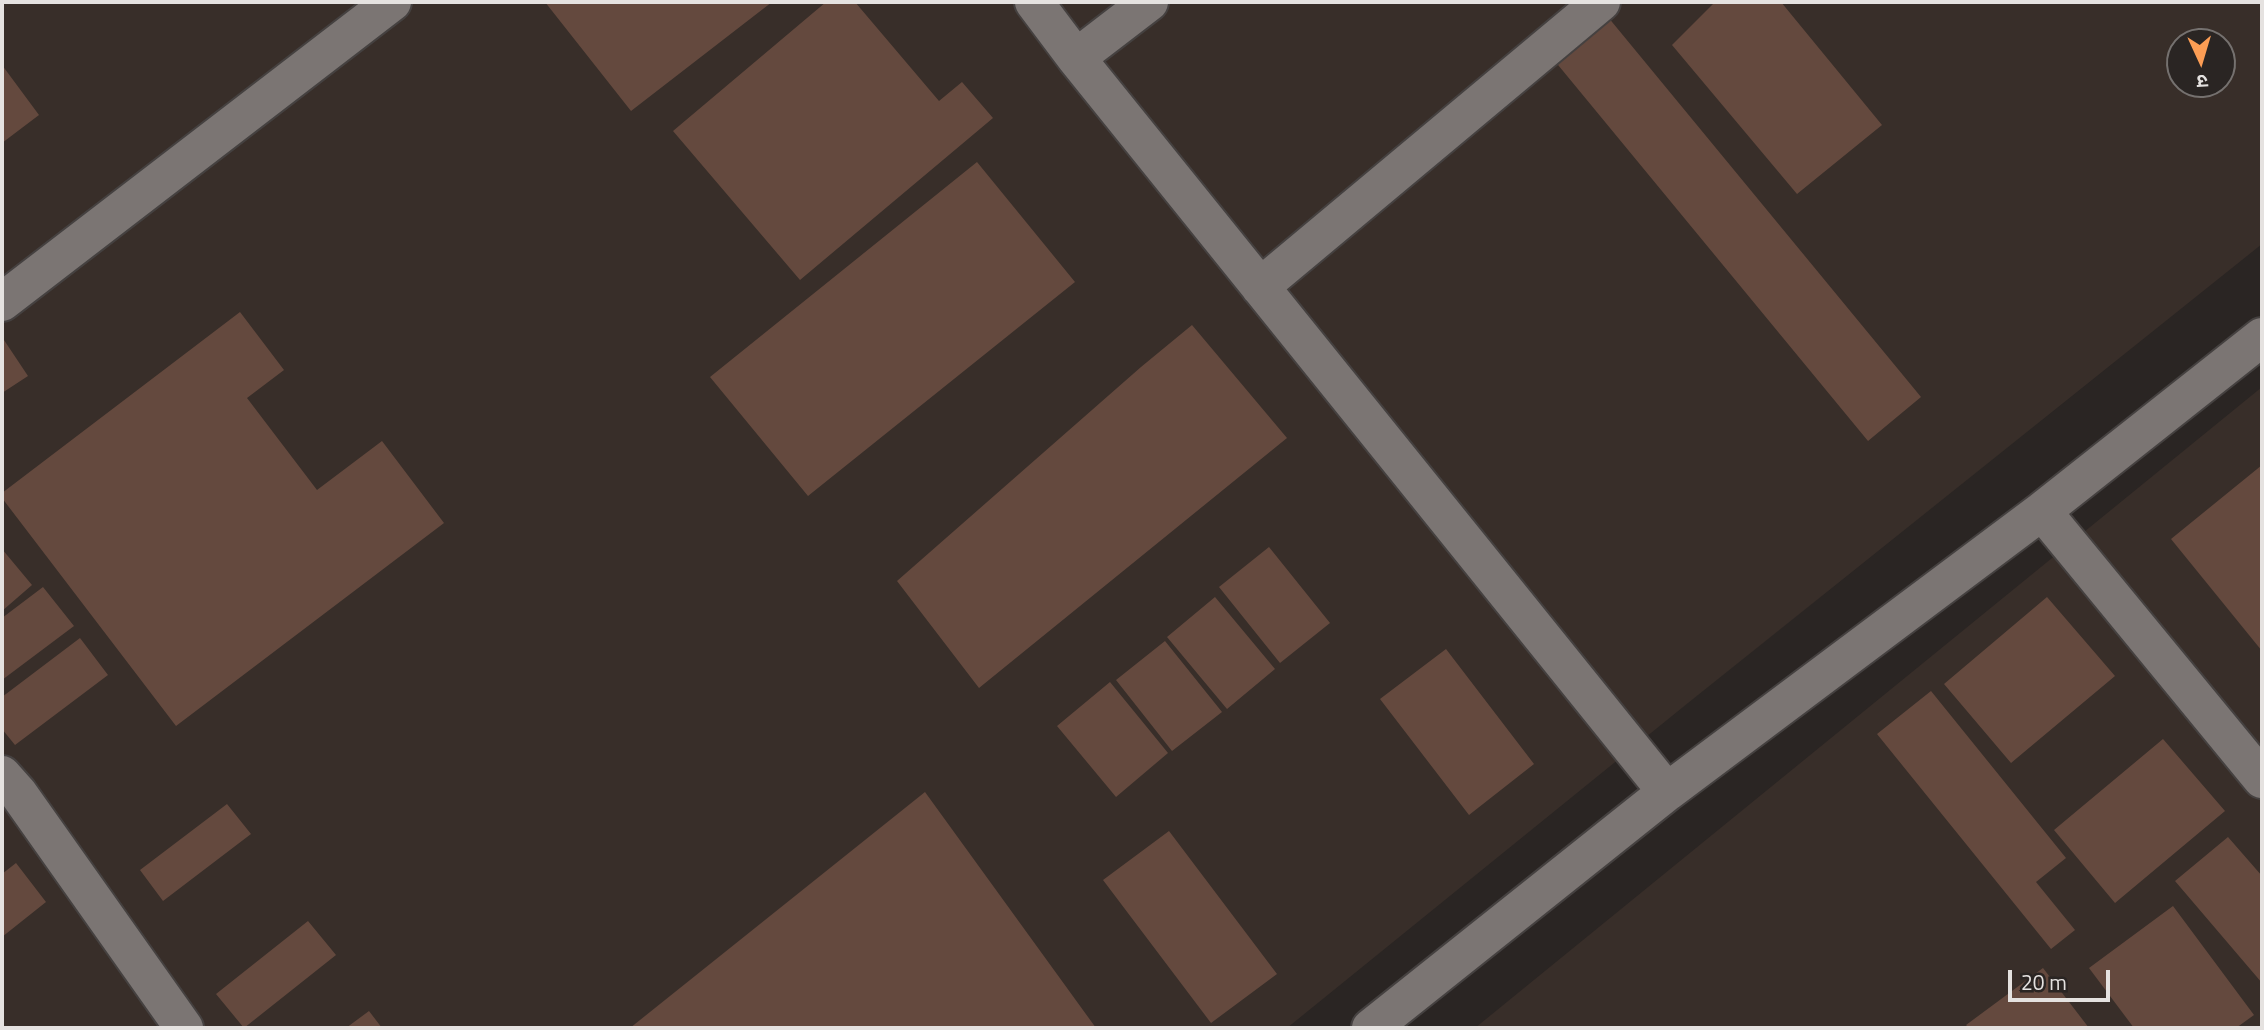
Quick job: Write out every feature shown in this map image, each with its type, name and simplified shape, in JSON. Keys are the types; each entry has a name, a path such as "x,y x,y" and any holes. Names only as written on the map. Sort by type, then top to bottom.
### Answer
{"street":[{"path":"2,302 392,2"},
{"path":"1034,2 1076,58 1667,792"},
{"path":"1076,58 1149,2"},
{"path":"1260,287 1596,3"},
{"path":"1371,1028 1667,792 2042,511 2262,337"},
{"path":"2042,511 2262,779"},
{"path":"2,775 18,793 184,1028"}],"shaded area":[{"path":"2,2 2262,2 2262,244 1287,1028 2,1028"},
{"path":"2262,387 2262,1028 1475,1028"}],"building":[{"path":"545,2 772,2 631,111"},
{"path":"826,2 855,2 939,101 962,82 993,118 800,280 673,131"},
{"path":"1715,2 1781,2 1882,125 1797,194 1672,45"},
{"path":"1603,11 1921,397 1868,441 1549,54"},
{"path":"2,65 39,115 2,143"},
{"path":"977,162 1075,282 808,496 710,377"},
{"path":"240,312 284,370 247,398 317,490 382,441 444,523 176,726 2,498 2,493"},
{"path":"1192,325 1287,438 979,688 897,581"},
{"path":"2,337 28,376 2,393"},
{"path":"2262,465 2262,651 2171,539"},
{"path":"1269,547 1330,623 1280,663 1219,587"},
{"path":"2,549 32,585 2,611"},
{"path":"43,587 74,626 2,680 2,618"},
{"path":"1215,597 1275,669 1227,709 1167,637"},
{"path":"2047,597 2115,676 2011,763 1944,684"},
{"path":"80,638 108,675 15,745 2,729 2,697"},
{"path":"1165,641 1222,712 1172,751 1116,680"},
{"path":"1446,649 1534,764 1469,815 1380,699"},
{"path":"1110,682 1168,753 1116,797 1057,726"},
{"path":"1931,691 2066,858 2036,882 2075,930 2051,949 1877,734"},
{"path":"2163,739 2225,811 2115,903 2054,830"},
{"path":"925,792 1096,1028 630,1028"},
{"path":"227,804 251,834 163,901 140,870"},
{"path":"1169,831 1277,974 1211,1023 1103,880"},
{"path":"2228,837 2262,876 2262,983 2175,881"},
{"path":"16,863 46,902 2,937 2,874"},
{"path":"2173,906 2254,1015 2236,1028 2134,1028 2089,968"},
{"path":"308,921 336,955 244,1028 216,994"},
{"path":"2043,968 2089,1028 1969,1028 1966,1025"},
{"path":"369,1011 382,1028 346,1028"}]}
